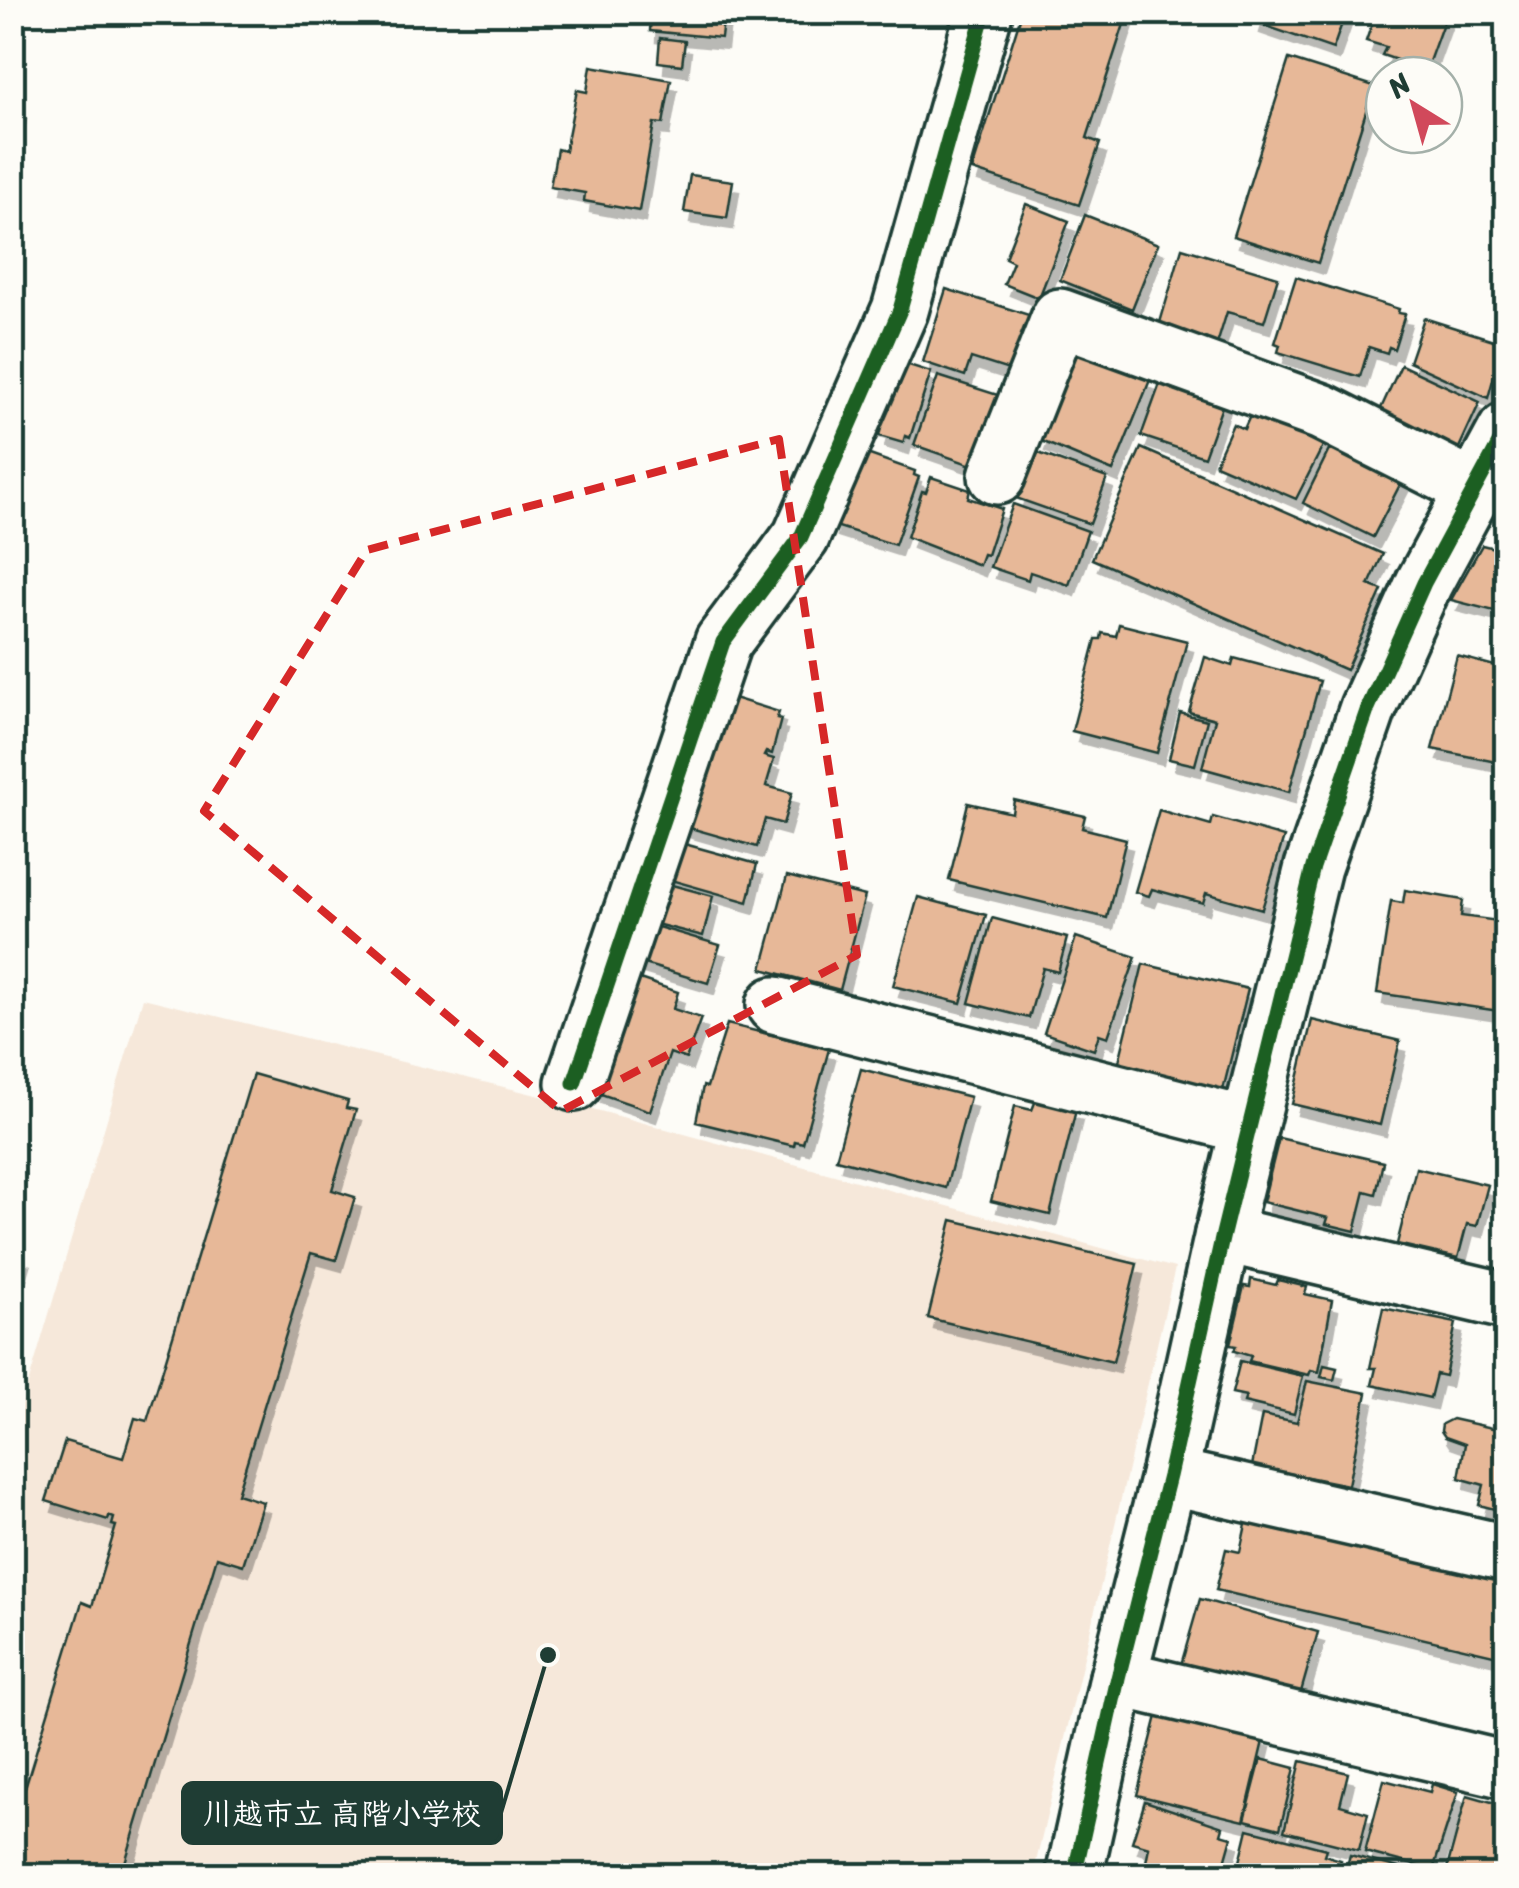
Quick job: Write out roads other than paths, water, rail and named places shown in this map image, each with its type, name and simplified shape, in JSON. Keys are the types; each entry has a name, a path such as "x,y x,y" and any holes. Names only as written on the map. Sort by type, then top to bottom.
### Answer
{"street":[{"path":"574,1084 723,642 801,537 900,310 984,12"},
{"path":"997,476 1060,317 1322,412 1475,490"},
{"path":"1074,1876 1313,867 1368,708 1424,583 1506,431"},
{"path":"775,1005 1249,1126"},
{"path":"1223,1234 1506,1301"},
{"path":"1169,1476 1506,1553"},
{"path":"1118,1678 1506,1770"}],"place":[{"name":"川越市立 高階小学校","path":"548,1655"}]}
